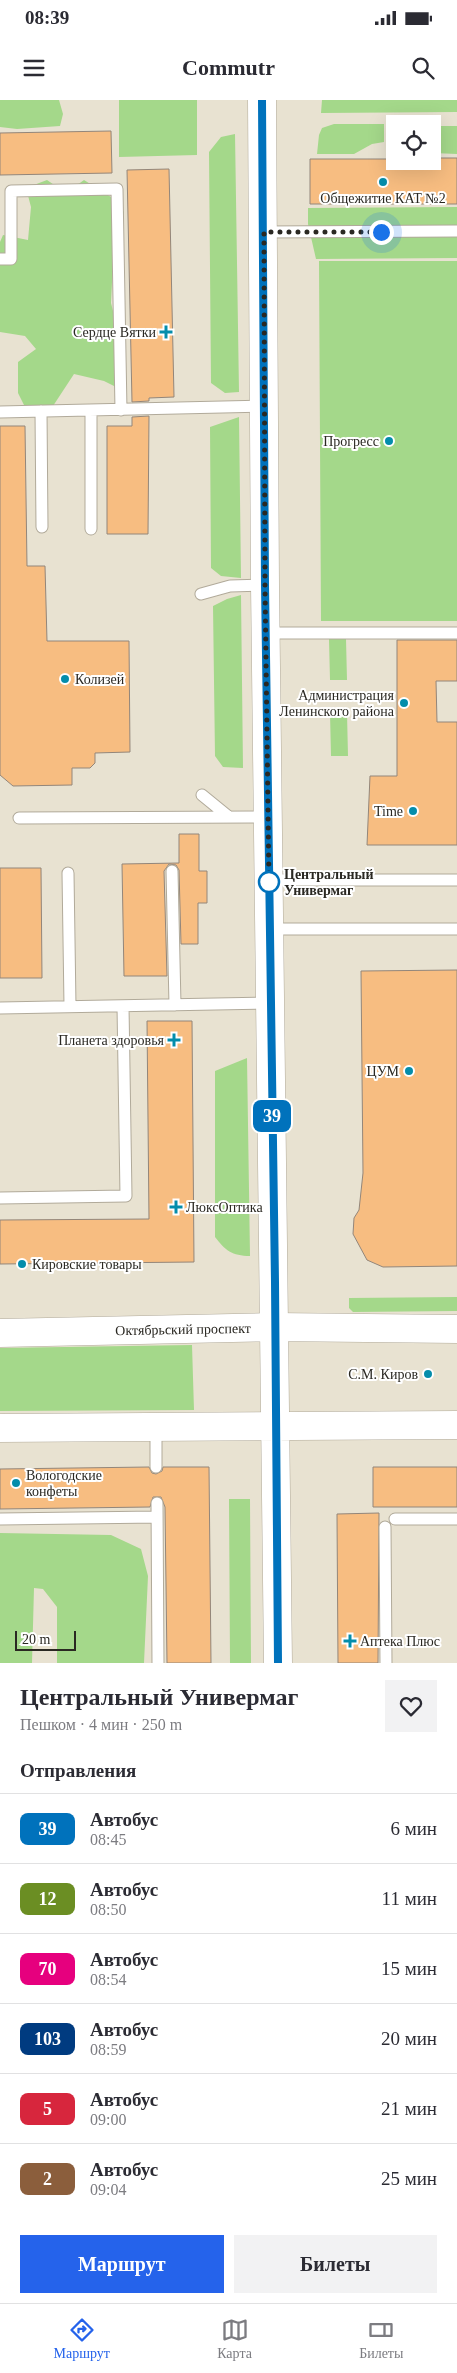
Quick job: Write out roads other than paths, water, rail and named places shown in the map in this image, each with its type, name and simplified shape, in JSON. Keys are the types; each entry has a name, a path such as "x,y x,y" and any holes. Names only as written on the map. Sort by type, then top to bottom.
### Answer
{"main road":[{"path":"262,100 265,633 278,1663"},
{"name":"Октябрьский проспект","path":"0,1333 274,1328 457,1329"},
{"path":"0,1428 457,1424"}],"lane":[{"path":"0,259 11,259 6,191 117,189 121,410"},
{"path":"264,232 457,231"},
{"path":"0,412 264,406"},
{"path":"90,410 91,529"},
{"path":"41,412 42,527"},
{"path":"201,594 230,586 265,585"},
{"path":"265,633 457,633"},
{"path":"202,795 229,817"},
{"path":"19,818 268,817"},
{"path":"172,871 175,1005"},
{"path":"68,873 70,1006"},
{"path":"268,880 457,880"},
{"path":"269,930 457,929"},
{"path":"0,1008 270,1003"},
{"path":"0,1198 126,1196 123,1006"},
{"path":"156,1427 156,1467"},
{"path":"157,1502 158,1663"},
{"path":"0,1519 157,1517"},
{"path":"395,1519 457,1519"},
{"path":"384,1527 386,1663"}],"place":[{"name":"Общежитие КАТ №2","path":"383,182"},
{"name":"Сердце Вятки","path":"166,332"},
{"name":"Прогресс","path":"389,441"},
{"name":"Колизей","path":"65,679"},
{"name":"Администрация Ленинского района","path":"404,703"},
{"name":"Time","path":"413,811"},
{"name":"Центральный Универмаг","path":"269,882"},
{"name":"Планета здоровья","path":"174,1040"},
{"name":"ЦУМ","path":"409,1071"},
{"name":"ЛюксОптика","path":"176,1207"},
{"name":"Кировские товары","path":"22,1264"},
{"name":"С.М. Киров","path":"428,1374"},
{"name":"Вологодские конфеты","path":"16,1483"},
{"name":"Аптека Плюс","path":"350,1641"}]}
